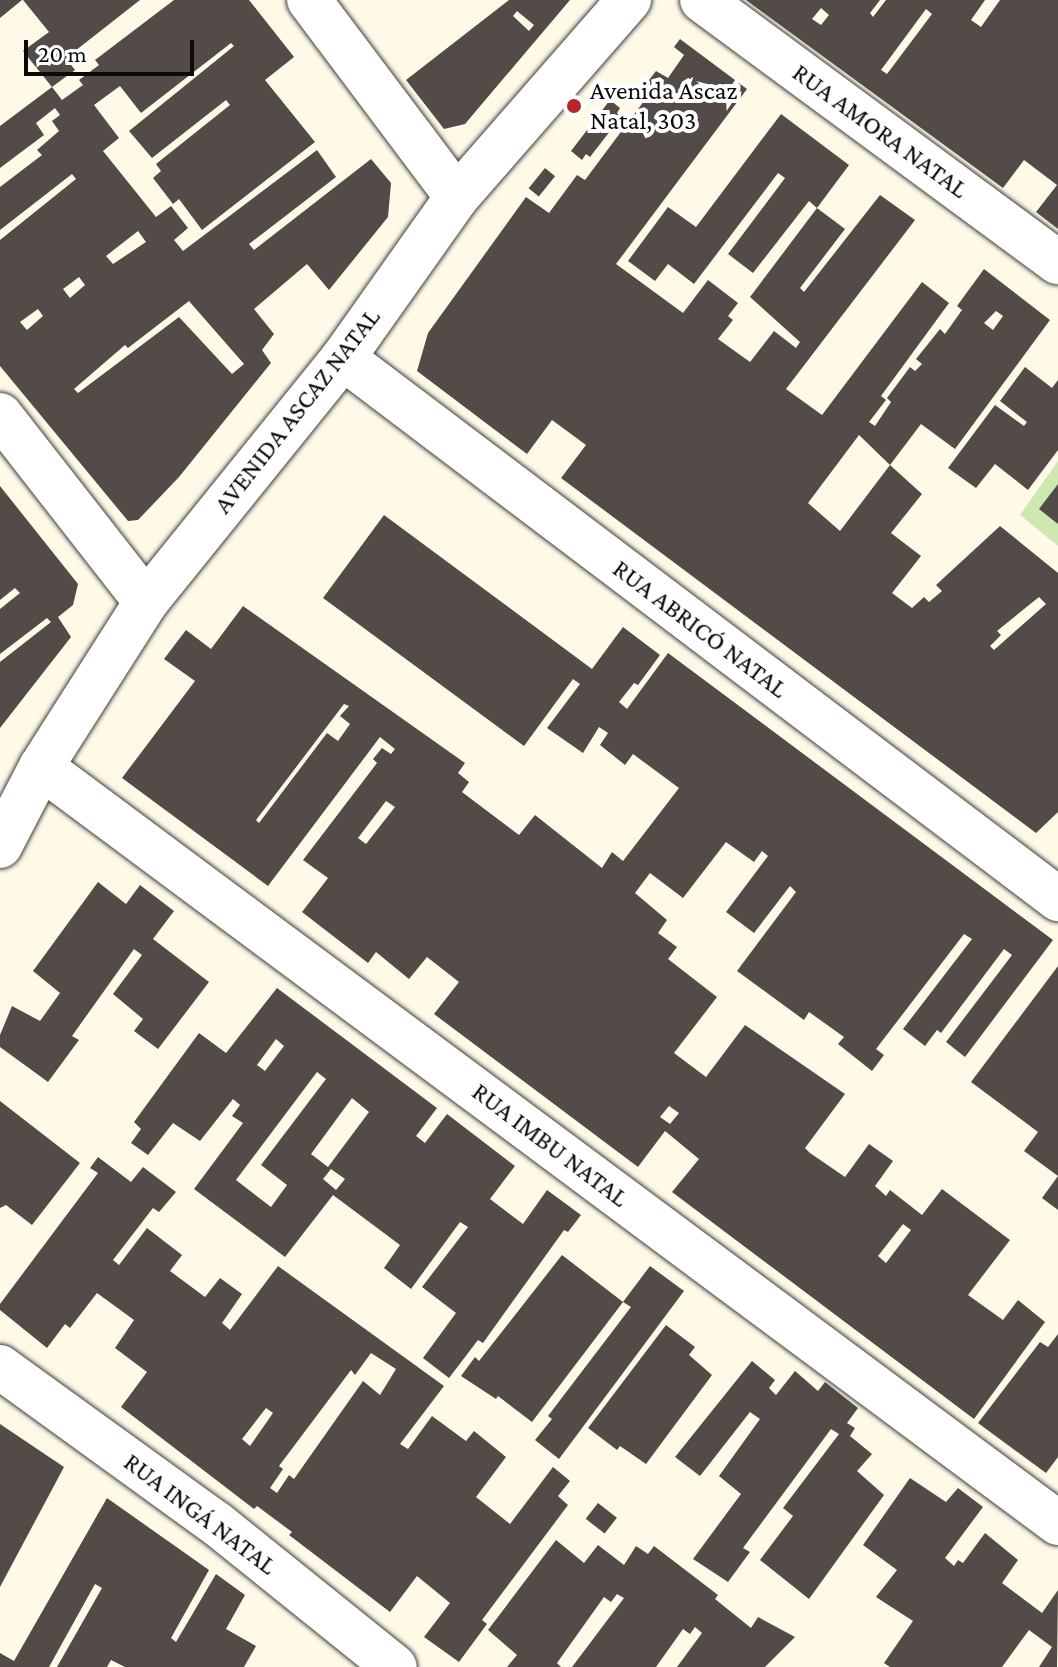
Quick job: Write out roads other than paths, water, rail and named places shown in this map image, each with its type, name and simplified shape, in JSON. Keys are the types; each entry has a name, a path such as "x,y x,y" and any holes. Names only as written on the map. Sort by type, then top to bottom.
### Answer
{"street":[{"path":"309,0 457,197"},
{"name":"AVENIDA ASCAZ NATAL","path":"0,846 41,767 146,602 343,358 457,197 629,0"},
{"name":"RUA AMORA NATAL","path":"702,0 1058,262"},
{"name":"RUA ABRICÓ NATAL","path":"343,358 1058,899"},
{"path":"0,415 146,602"},
{"name":"RUA IMBU NATAL","path":"41,767 1058,1523"},
{"name":"RUA INGÁ NATAL","path":"0,1367 217,1524 395,1667"}],"place":[{"name":"Avenida Ascaz Natal, 303","path":"574,106"}]}
